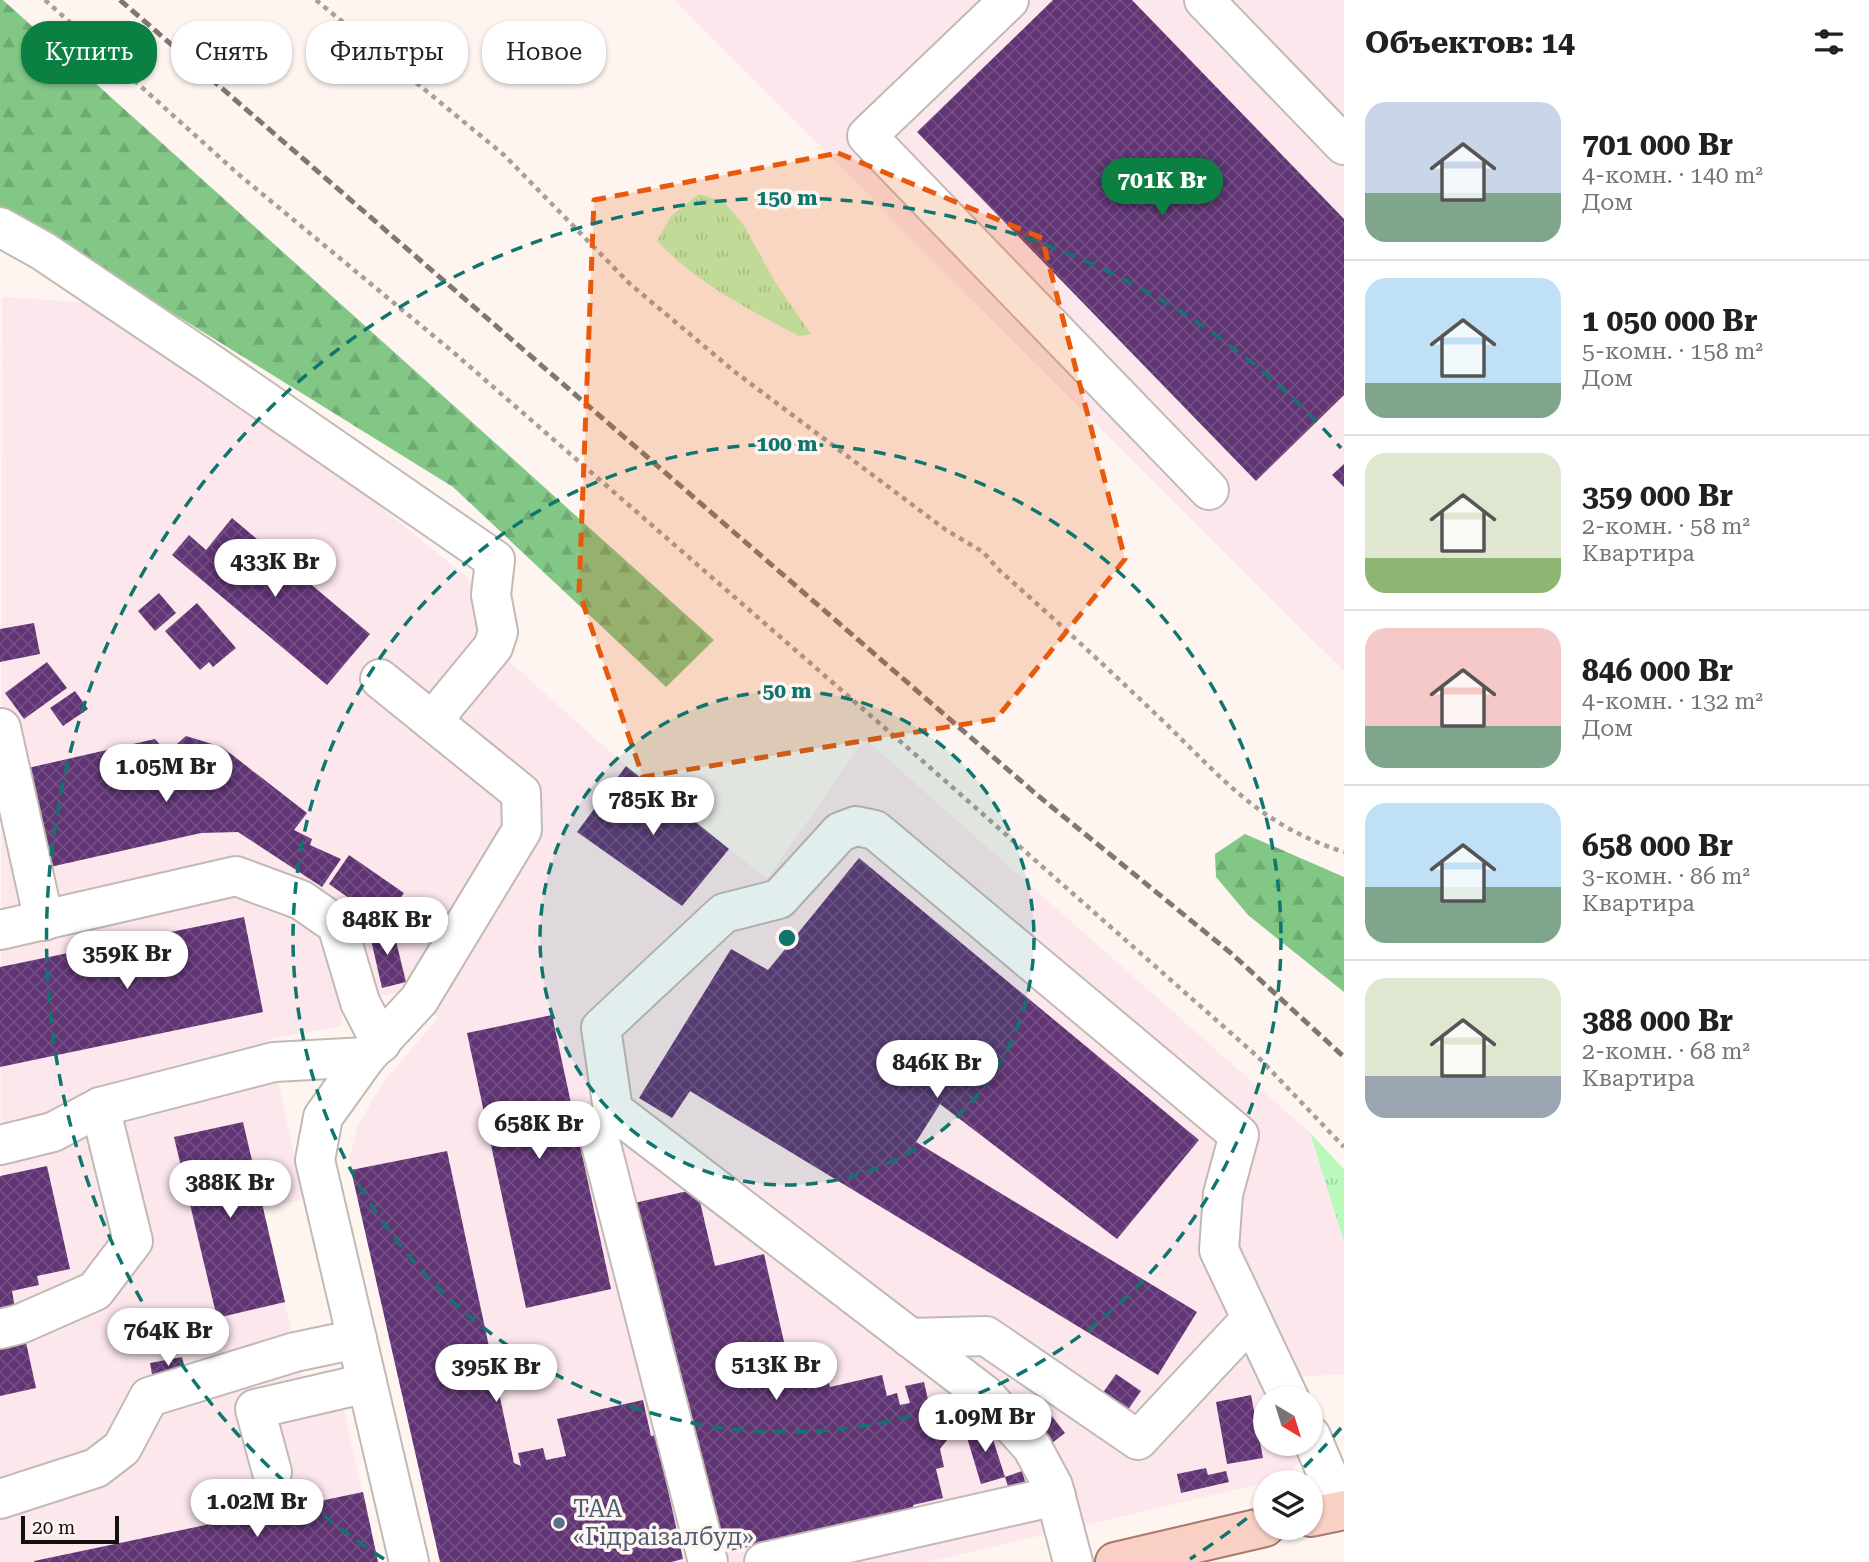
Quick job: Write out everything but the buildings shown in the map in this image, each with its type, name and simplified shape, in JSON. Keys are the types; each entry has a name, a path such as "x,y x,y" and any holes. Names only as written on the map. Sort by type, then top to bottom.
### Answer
{"main road":[{"path":"1115,1562 1253,1530"}],"lane":[{"path":"1009,0 867,136 1209,490"},
{"path":"1204,0 1344,145"},
{"path":"0,227 43,251 200,356 495,560 491,595 498,632 492,647 432,721"},
{"path":"380,680 521,793 522,830 419,1000 374,1050 323,1117 315,1160 409,1562"},
{"path":"1,728 44,921"},
{"path":"708,1562 598,1137 613,1110 601,1028 724,913 779,899 840,832 856,826 875,830 1240,1135 1223,1194 1219,1251 1283,1386"},
{"path":"0,930 236,876 301,900 337,925 374,1050"},
{"path":"0,1145 53,1132 100,1107 274,1062 374,1050"},
{"path":"0,1329 20,1324 95,1291 133,1241 100,1107"},
{"path":"613,1110 985,1395 1032,1447 1056,1496 1073,1562"},
{"path":"911,1338 986,1336 1138,1440 1251,1319"},
{"path":"0,1499 96,1468 122,1448 149,1397 295,1352 358,1339"},
{"path":"272,1472 255,1409 367,1383"},
{"path":"1317,1456 1332,1512"},
{"path":"764,1562 1056,1496"}],"path":[{"path":"45,0 237,173 453,352 938,774 1258,1057 1344,1147"},
{"path":"316,0 505,155 630,284 724,363 946,530 983,552 1000,572 1046,612 1239,796 1308,838 1344,852"}],"highlighted area":[{"path":"838,153 1042,238 1125,559 996,719 643,777 579,592 594,200"}],"shaded area":[{"path":"674,0 1344,0 1344,671 1133,461"},
{"path":"2,297 93,303 312,451 479,587 493,647 626,766 767,879 865,739 1310,1133 1344,1242 1344,1374 1297,1377 1273,1386 1253,1386 1253,1456 1304,1456 1292,1470 1253,1470 1253,1486 928,1562 440,1562 349,1158 359,1123 385,1080 438,1018 407,990 344,1005 341,1026 269,1039 304,1199 263,1208 302,1377 335,1370 378,1562 0,1562"}],"green space":[{"path":"0,0 3,0 26,21 21,21 21,84 96,84 714,640 666,687 453,487 0,206"},
{"path":"699,194 724,202 743,224 775,282 811,334 799,336 760,316 689,270 657,241 671,216"},
{"path":"1245,834 1344,877 1344,992 1248,915 1216,877 1215,854"},
{"path":"1310,1133 1344,1169 1344,1242"}],"railway":[{"path":"120,0 1036,794 1232,954 1344,1057"}],"place":[{"name":"ТАА «Гідраізалбуд»","path":"559,1523"}]}
